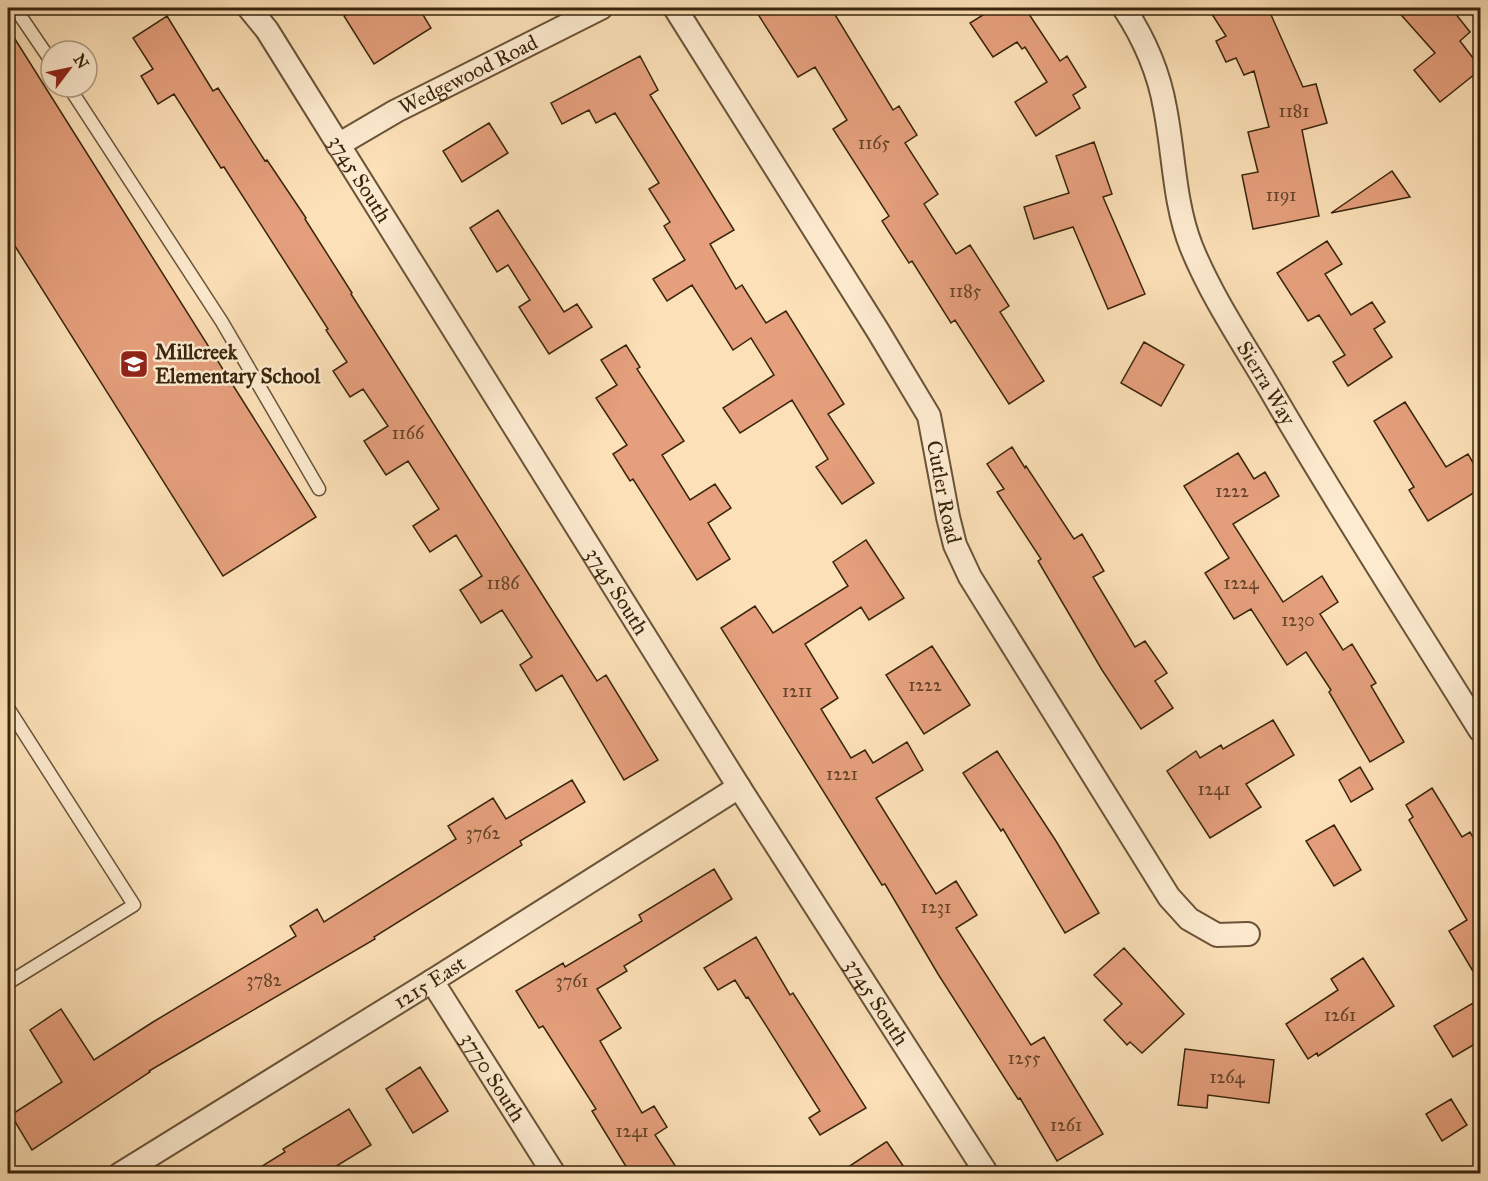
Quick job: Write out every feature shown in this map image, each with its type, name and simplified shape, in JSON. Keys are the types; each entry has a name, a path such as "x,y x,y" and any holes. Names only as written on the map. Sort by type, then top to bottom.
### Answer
{"street":[{"name":"3745 South","path":"249,8 267,30 739,787 987,1173"},
{"name":"Wedgewood Road","path":"339,145 396,111 601,8"},
{"name":"Cutler Road","path":"675,8 884,340 928,417 950,527 955,545 970,577 1169,897 1189,919 1217,935 1248,934"},
{"name":"Sierra Way","path":"1124,8 1136,26 1162,96 1181,207 1191,245 1212,289 1293,428 1480,730"},
{"name":"1215 East","path":"120,1173 150,1166 432,981 739,787"},
{"name":"3770 South","path":"432,981 554,1173"}],"lane":[{"path":"15,8 39,43"},
{"path":"77,99 222,322 319,489"},
{"path":"8,708 134,905 8,983"}],"building":[{"path":"357,8 389,8 405,12 412,8 419,8 431,28 374,64 344,16"},
{"path":"754,8 831,8 893,110 899,106 917,135 905,143 938,194 924,204 956,254 970,245 1009,306 1000,312 1044,381 1009,404 955,320 951,323 912,261 909,263 882,221 889,216 833,129 847,120 815,67 798,77"},
{"path":"994,8 1025,8 1060,61 1067,56 1086,87 1073,95 1080,108 1036,136 1015,102 1047,82 1025,47 1022,49 1017,42 993,57 970,23"},
{"path":"1208,8 1268,8 1303,87 1316,84 1327,123 1302,130 1319,216 1253,229 1242,175 1258,172 1248,132 1269,127 1254,71 1244,75 1236,58 1226,62 1216,41 1226,36"},
{"path":"1395,8 1451,8 1470,32 1460,41 1480,70 1440,102 1414,70 1435,53"},
{"path":"167,16 213,91 218,88 265,161 267,160 306,218 351,294 597,681 606,675 658,760 624,780 562,675 536,691 520,665 532,657 502,610 481,623 460,590 482,576 456,535 430,552 413,526 439,509 408,461 386,475 364,441 388,426 363,389 350,397 333,371 347,362 224,167 221,168 174,94 158,104 141,76 153,69 133,38"},
{"path":"8,28 39,77 39,99 53,99 316,517 223,576 8,235"},
{"path":"640,56 658,90 650,95 734,230 710,244 736,289 742,285 766,323 786,311 844,404 828,414 874,483 842,504 816,467 828,459 792,400 740,433 723,408 774,375 751,338 733,350 692,285 667,301 653,279 685,260 664,226 670,222 649,189 659,183 615,113 596,123 589,110 562,124 551,103"},
{"path":"489,123 508,153 462,182 443,151"},
{"path":"1094,142 1112,194 1103,197 1145,294 1108,309 1073,227 1034,239 1024,207 1069,193 1056,156"},
{"path":"1392,171 1410,197 1331,213"},
{"path":"498,210 564,312 577,304 592,327 549,354 519,307 530,300 508,265 497,272 470,228"},
{"path":"1327,241 1342,264 1325,274 1351,315 1372,302 1385,322 1374,329 1392,357 1348,386 1333,362 1345,355 1319,315 1308,321 1277,273"},
{"path":"1144,342 1184,365 1161,406 1121,383"},
{"path":"626,345 640,367 637,369 684,441 662,455 690,500 715,484 731,508 708,523 730,559 697,580 633,479 630,481 613,454 627,445 596,398 617,385 601,360"},
{"path":"1405,402 1446,467 1468,454 1480,475 1480,489 1428,521 1409,490 1414,487 1374,421"},
{"path":"1012,447 1074,539 1082,534 1104,571 1093,577 1135,647 1145,641 1167,673 1155,681 1173,708 1141,729 1102,670 1038,561 1041,559 997,492 1004,489 987,464"},
{"path":"1238,453 1254,479 1265,472 1279,496 1233,524 1283,602 1322,576 1338,602 1320,614 1343,650 1352,644 1376,683 1371,686 1404,742 1370,762 1329,692 1331,690 1306,652 1287,665 1251,609 1234,619 1205,573 1229,558 1184,486"},
{"path":"866,540 904,598 869,620 861,607 805,644 838,698 821,709 851,758 865,750 873,763 907,742 923,770 876,798 936,894 956,881 977,915 956,928 1031,1045 1044,1037 1103,1134 1057,1161 1020,1098 1018,1099 938,974 885,884 882,885 721,628 755,606 773,633 848,586 833,562"},
{"path":"932,646 970,705 924,734 886,675"},
{"path":"1273,720 1294,755 1246,784 1261,807 1210,838 1167,771 1196,751 1200,758 1221,745 1223,749"},
{"path":"997,751 1056,841 1099,913 1065,933 1003,829 1001,831 963,773"},
{"path":"1360,767 1373,789 1351,802 1339,780"},
{"path":"572,780 585,802 520,841 522,845 374,937 375,939 149,1071 32,1150 11,1115 62,1082 30,1030 61,1009 94,1060 296,936 290,926 317,909 324,922 456,839 448,826 493,798 506,819"},
{"path":"1432,788 1462,837 1470,832 1480,850 1480,983 1449,931 1467,920 1409,820 1413,817 1406,805"},
{"path":"1334,825 1361,870 1334,886 1306,841"},
{"path":"714,869 732,899 624,966 627,971 597,989 621,1028 600,1041 642,1113 654,1106 667,1127 655,1135 680,1173 630,1173 592,1111 596,1109 543,1026 539,1028 516,991 563,963 565,967 642,921 639,915"},
{"path":"756,937 790,995 793,993 866,1108 820,1135 809,1118 820,1111 748,997 746,998 735,980 718,990 704,968"},
{"path":"1124,948 1184,1014 1142,1053 1130,1042 1127,1045 1104,1020 1122,1004 1094,975"},
{"path":"1363,958 1394,1006 1318,1056 1317,1053 1308,1059 1286,1024 1338,990 1331,979"},
{"path":"1480,999 1480,1041 1453,1057 1434,1026"},
{"path":"1185,1049 1274,1060 1269,1103 1208,1095 1207,1108 1178,1105"},
{"path":"420,1067 448,1111 413,1133 386,1089"},
{"path":"1451,1099 1467,1125 1442,1141 1426,1114"},
{"path":"349,1109 371,1145 325,1173 251,1173 285,1152 283,1149"},
{"path":"886,1142 908,1173 839,1173"}],"place":[{"name":"Millcreek Elementary School","path":"134,364"}]}
